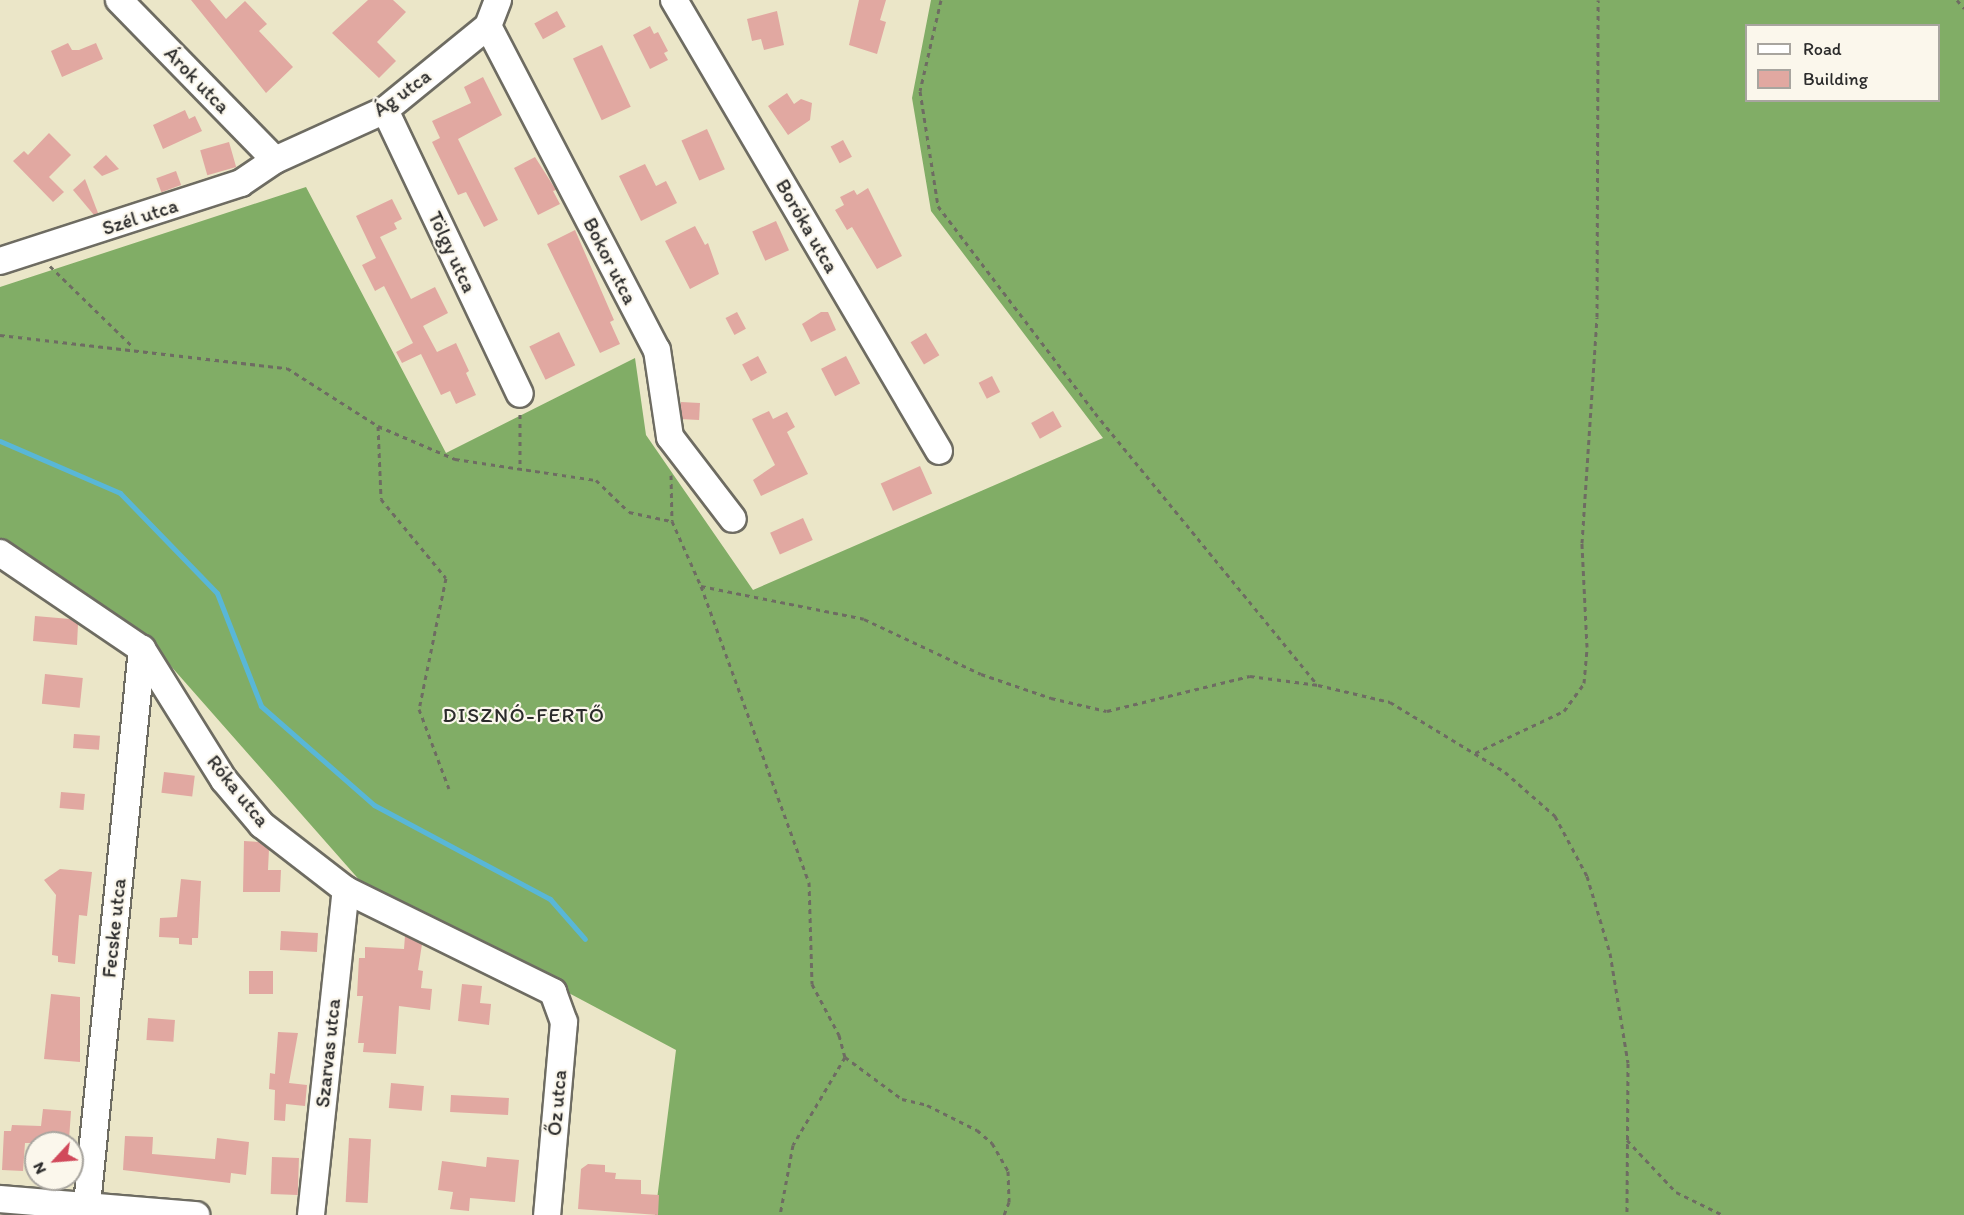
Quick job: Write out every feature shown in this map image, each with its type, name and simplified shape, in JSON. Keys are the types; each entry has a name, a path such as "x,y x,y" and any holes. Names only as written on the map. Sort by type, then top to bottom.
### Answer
{"street":[{"name":"Árok utca","path":"119,0 274,160"},
{"path":"488,26 498,0"},
{"name":"Boróka utca","path":"674,0 939,451"},
{"name":"Ág utca","path":"274,160 385,110 488,26"},
{"name":"Bokor utca","path":"488,26 657,350 670,437 734,519"},
{"name":"Tölgy utca","path":"385,110 520,394"},
{"name":"Szél utca","path":"0,261 241,183 274,160"},
{"name":"Róka utca","path":"0,553 142,649 224,780 262,825 346,890 553,992"},
{"name":"Fecske utca","path":"87,1211 142,649"},
{"name":"Szarvas utca","path":"311,1215 346,890"},
{"name":"Őz utca","path":"547,1215 564,1022 553,992"},
{"path":"0,1199 87,1211 196,1215"}],"path":[{"path":"941,0 920,92 938,206 1095,412 1318,685"},
{"path":"1475,753 1564,711 1584,682 1587,647 1581,543 1597,317 1598,0"},
{"path":"1957,0 1964,8"},
{"path":"33,250 135,348"},
{"path":"0,335 135,348 288,368 378,426 455,459 596,480 629,512 672,521"},
{"path":"520,394 520,469"},
{"path":"378,426 381,499 446,578 419,709 449,789"},
{"path":"671,468 672,521 701,586 809,882 812,984 839,1035 845,1057 902,1099 927,1105 977,1130 992,1143 1008,1171 1009,1203 1004,1215"},
{"path":"701,586 864,620 981,674 1051,698 1107,711 1250,676 1318,685 1390,702 1505,772 1555,816 1587,876 1610,953 1628,1063 1627,1215"},
{"path":"780,1215 793,1145 845,1057"},
{"path":"1627,1140 1676,1192 1724,1215"}],"green space":[{"path":"931,0 1964,0 1964,1215 655,1215 676,1050 362,883 147,639 0,538 0,287 306,187 446,453 635,358 646,435 753,590 1103,438 931,211 912,98"}],"building":[{"path":"191,0 210,0 226,19 245,1 267,24 259,31 293,67 266,93"},
{"path":"368,0 393,0 406,12 377,42 396,61 379,78 332,33"},
{"path":"859,0 886,0 880,20 886,22 877,54 849,45"},
{"path":"557,11 566,27 543,39 534,24"},
{"path":"777,11 784,45 764,50 761,39 752,41 747,19"},
{"path":"650,26 654,34 658,32 668,51 664,53 668,60 650,69 633,35"},
{"path":"68,43 72,50 79,50 96,43 103,59 62,77 51,51"},
{"path":"602,45 631,107 602,120 573,59"},
{"path":"483,77 502,115 458,139 498,220 484,227 466,192 458,195 432,142 440,138 432,121 471,103 464,87"},
{"path":"787,93 794,104 801,99 812,103 810,120 788,135 768,106"},
{"path":"185,110 189,119 195,116 202,131 163,149 153,125"},
{"path":"707,129 725,169 699,181 681,140"},
{"path":"49,133 71,155 49,177 64,192 53,202 13,161 24,151 28,155"},
{"path":"843,140 852,157 840,163 831,147"},
{"path":"229,142 236,167 207,175 200,150"},
{"path":"106,155 119,169 102,176 93,167"},
{"path":"535,157 556,190 553,191 560,204 538,215 514,168"},
{"path":"645,164 656,186 666,181 677,203 641,221 619,176"},
{"path":"176,171 181,185 161,192 156,178"},
{"path":"85,179 98,213 94,215 73,190"},
{"path":"868,188 902,256 877,269 852,227 847,230 835,210 844,205 840,197 854,190 857,195"},
{"path":"392,199 402,219 394,223 397,229 380,237 411,299 435,287 448,313 423,326 437,352 456,343 469,371 466,373 476,395 456,404 450,391 441,395 421,354 402,363 396,352 413,343 384,286 375,291 362,265 376,258 356,216"},
{"path":"776,221 789,250 765,261 752,232"},
{"path":"695,226 705,245 708,243 719,274 690,289 665,241"},
{"path":"575,230 614,320 610,322 620,344 600,353 547,244"},
{"path":"737,312 746,329 734,335 726,318"},
{"path":"821,312 828,312 836,330 811,342 802,324"},
{"path":"559,332 575,365 546,380 529,346"},
{"path":"926,333 939,355 924,365 911,342"},
{"path":"758,356 767,373 751,381 742,364"},
{"path":"846,356 860,384 835,396 821,369"},
{"path":"992,376 1000,392 987,399 979,383"},
{"path":"681,402 700,403 699,420 680,419"},
{"path":"769,411 773,419 787,412 795,427 787,432 808,474 761,496 753,480 775,465 752,419"},
{"path":"1053,411 1062,427 1040,439 1031,423"},
{"path":"920,466 932,493 893,511 881,483"},
{"path":"803,518 813,540 780,555 770,533"},
{"path":"35,616 70,619 78,624 77,645 33,641"},
{"path":"45,674 83,678 80,708 42,704"},
{"path":"74,734 100,736 99,750 73,748"},
{"path":"164,772 195,776 192,797 161,793"},
{"path":"61,792 85,794 84,810 60,808"},
{"path":"244,841 259,842 269,849 268,870 281,870 280,892 243,892"},
{"path":"60,869 92,872 87,916 79,915 75,964 58,962 58,956 52,955 56,895 44,880"},
{"path":"181,879 201,881 198,938 192,938 192,945 179,944 179,938 159,937 160,918 177,917"},
{"path":"281,931 318,933 317,952 280,950"},
{"path":"405,936 422,944 418,970 423,971 421,988 432,989 430,1010 399,1006 396,1054 363,1052 364,1043 358,1043 363,996 357,996 359,958 365,958 365,947 404,949"},
{"path":"249,971 273,971 273,994 249,994"},
{"path":"462,984 482,986 480,1003 491,1004 489,1025 458,1021"},
{"path":"51,994 80,997 80,1062 44,1059"},
{"path":"148,1018 175,1020 173,1042 146,1040"},
{"path":"278,1032 298,1033 289,1083 307,1085 305,1106 286,1104 285,1121 274,1120 275,1090 269,1089 270,1073 275,1074"},
{"path":"391,1083 424,1086 422,1111 389,1108"},
{"path":"451,1095 509,1098 508,1115 450,1112"},
{"path":"43,1109 71,1111 70,1131 24,1131 23,1171 2,1170 4,1131 11,1131 12,1125 41,1126"},
{"path":"125,1136 153,1137 152,1154 215,1159 217,1138 249,1142 246,1175 231,1173 230,1183 123,1170"},
{"path":"349,1138 371,1139 368,1203 346,1202"},
{"path":"272,1157 299,1158 298,1195 271,1194"},
{"path":"487,1157 519,1160 515,1202 470,1198 469,1211 450,1209 453,1192 438,1190 442,1161 486,1167"},
{"path":"588,1164 605,1165 605,1172 616,1173 615,1179 641,1180 641,1194 659,1195 658,1215 578,1209 581,1169"}],"waterway":[{"path":"0,441 120,493 217,593 261,706 374,805 550,899 585,939"}],"district":[{"name":"DISZNÓ-FERTŐ","path":"524,715"}]}
